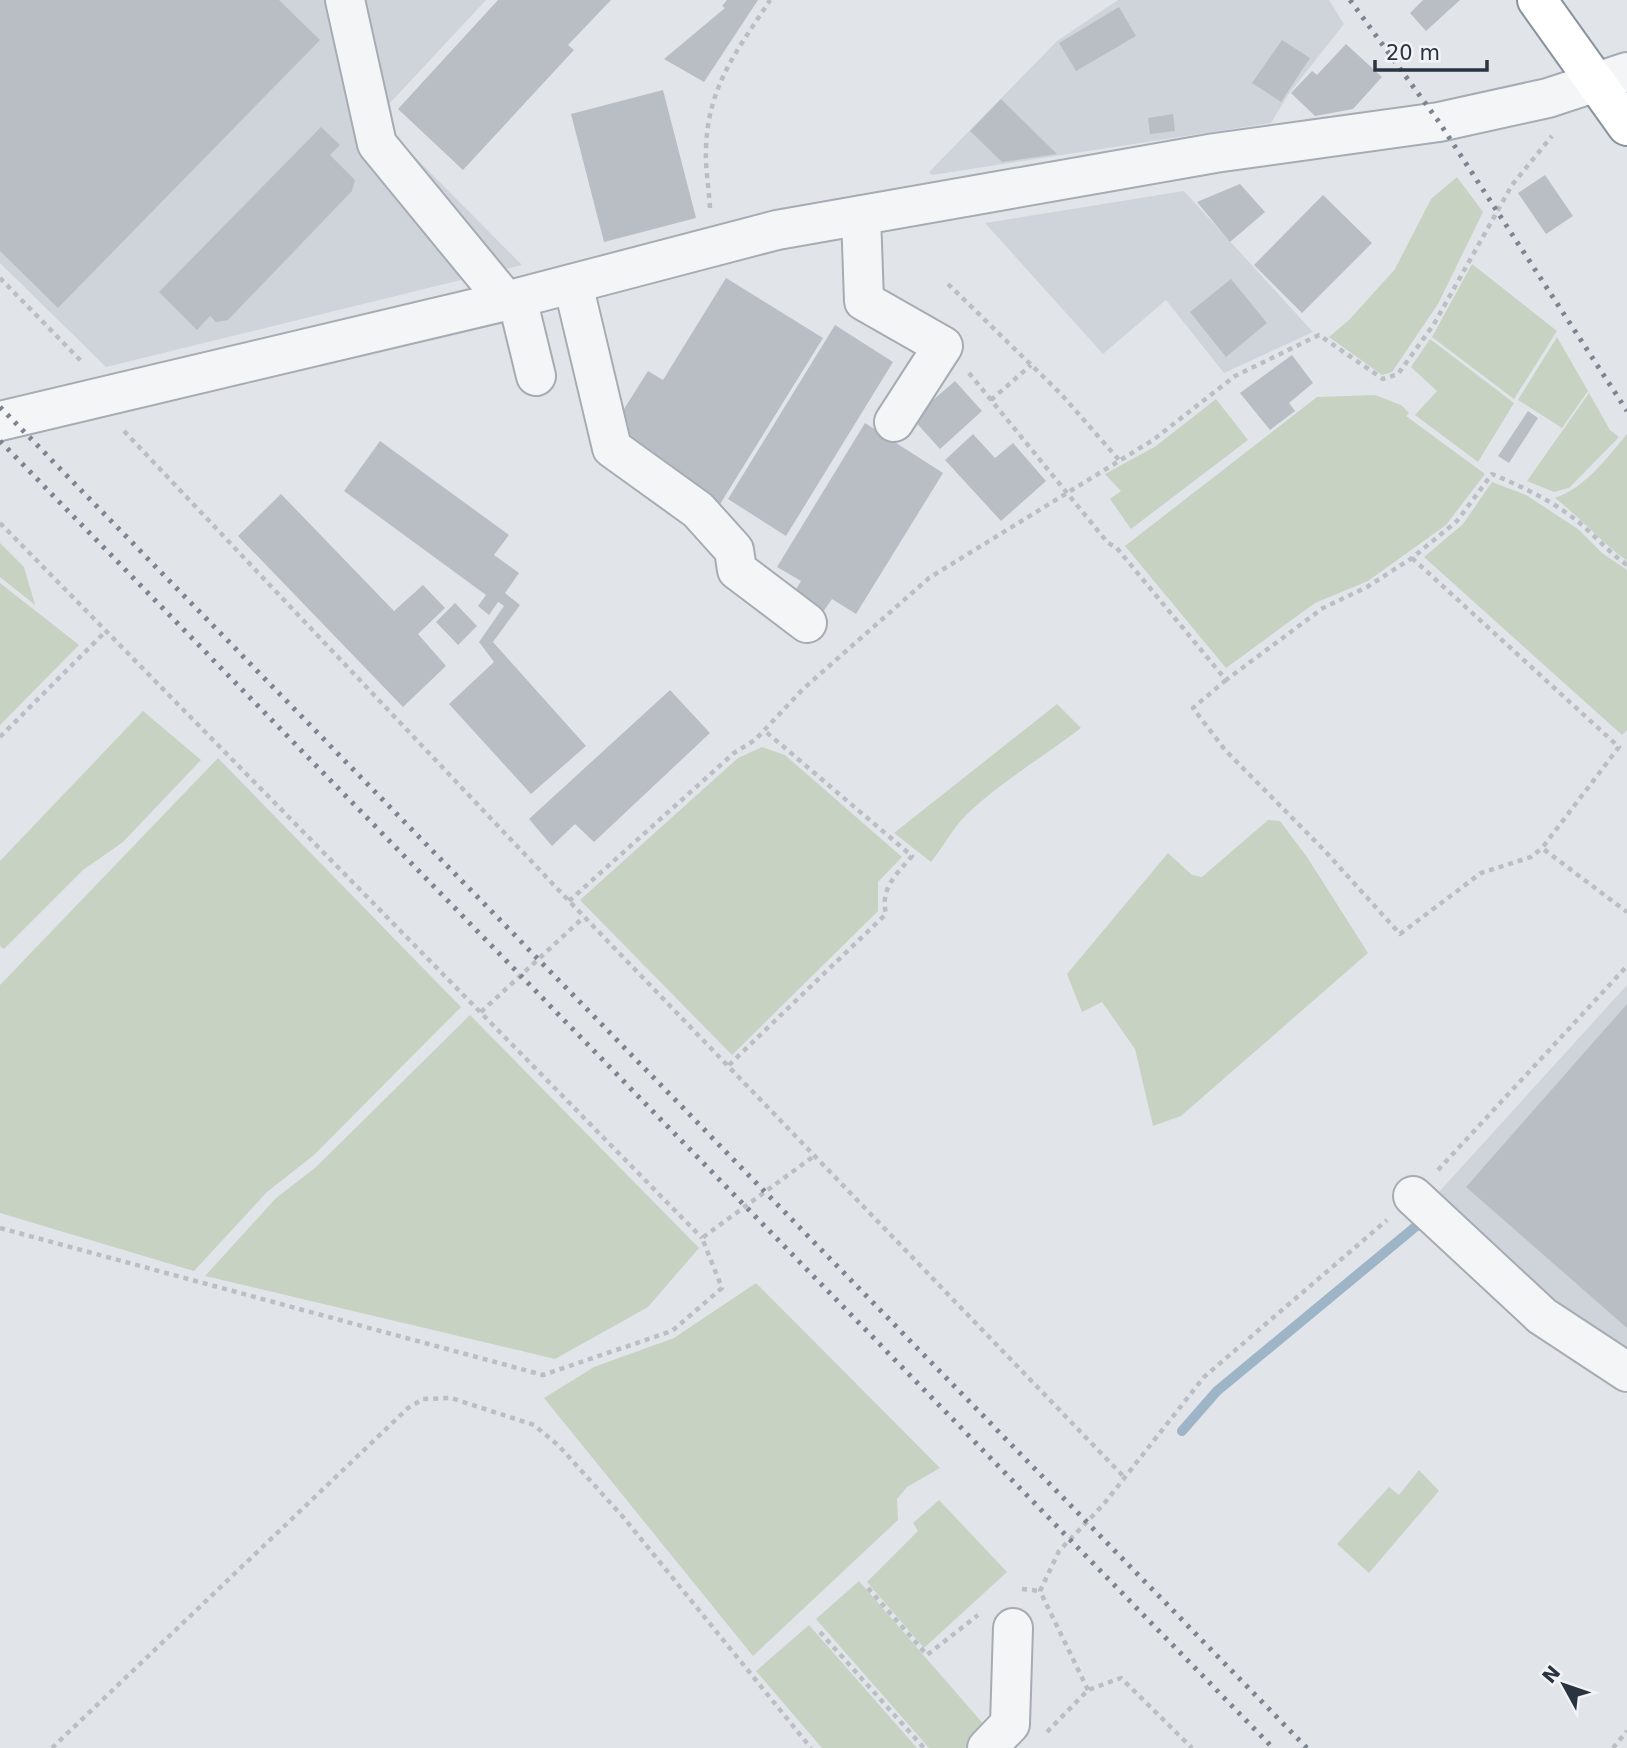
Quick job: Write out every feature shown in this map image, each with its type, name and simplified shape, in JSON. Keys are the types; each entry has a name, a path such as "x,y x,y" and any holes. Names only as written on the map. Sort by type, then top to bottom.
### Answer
{"highway":[{"path":"1537,0 1611,77 1627,126"}],"street":[{"path":"346,1 377,144 512,300 536,376"},
{"path":"0,421 512,300 710,247 768,222 861,215 1215,153 1439,122 1548,98 1611,77"},
{"path":"861,215 864,301 943,346 894,422"},
{"path":"573,284 612,448 698,510 734,550 737,570 807,624"},
{"path":"1413,1196 1542,1316 1627,1372"},
{"path":"987,1748 1010,1724 997,1621"}],"path":[{"path":"710,247 706,147 717,89 726,66 770,0"},
{"path":"569,901 734,753 765,731 803,690 929,578 1153,440 1235,376 1320,335 1383,379 1398,374 1434,324 1512,186 1553,135 1548,98"},
{"path":"0,278 85,365 94,400 584,917 1125,1478"},
{"path":"947,284 1031,365 1119,460"},
{"path":"943,346 1226,680"},
{"path":"991,400 1031,365"},
{"path":"1412,558 1619,747 1542,848 1531,857 1481,873 1400,934 1324,850 1225,750 1193,708 1323,608 1367,587 1412,558 1457,521 1492,474 1530,490 1582,525 1605,549 1627,565"},
{"path":"0,523 702,1238 722,1288 672,1331 543,1375 0,1228"},
{"path":"0,737 106,631"},
{"path":"729,1065 886,914 883,903 888,884 912,856 765,731"},
{"path":"1542,848 1627,912"},
{"path":"481,1012 584,917"},
{"path":"1040,1591 1059,1551 1125,1478 1204,1377 1413,1196 1627,966"},
{"path":"702,1238 814,1156"},
{"path":"52,1748 408,1408 423,1399 451,1398 534,1425 559,1446 624,1518 811,1748"},
{"path":"868,1588 927,1655 997,1621"},
{"path":"1012,1588 1040,1591"},
{"path":"1040,1591 1088,1690"},
{"path":"820,1632 923,1748"},
{"path":"1041,1738 1088,1690 1121,1678 1192,1748"},
{"path":"1613,1748 1627,1731"}],"shaded area":[{"path":"0,0 486,0 390,103 396,138 522,265 106,367 0,263"},
{"path":"1118,0 1329,0 1344,24 1288,95 1271,123 932,175 929,172 1057,41"},
{"path":"1184,191 1313,332 1224,373 1166,300 1103,354 985,223"},
{"path":"1627,985 1627,1354 1554,1303 1438,1193"}],"green space":[{"path":"1457,177 1483,212 1438,304 1392,372 1382,375 1329,337 1350,319 1395,269 1431,199"},
{"path":"1472,264 1557,331 1514,399 1432,337"},
{"path":"1557,337 1588,391 1562,428 1518,400"},
{"path":"1430,339 1514,403 1478,462 1415,415 1437,391 1411,367"},
{"path":"1589,393 1610,430 1619,437 1569,488 1554,492 1527,481"},
{"path":"1375,395 1401,405 1409,413 1406,416 1485,474 1446,525 1368,581 1315,603 1226,668 1125,546 1317,397"},
{"path":"1216,399 1248,440 1131,529 1110,499 1121,491 1105,474 1156,446"},
{"path":"1627,434 1627,561 1555,498 1586,480"},
{"path":"1492,482 1526,495 1578,529 1602,553 1627,570 1627,730 1622,735 1424,557 1463,524"},
{"path":"0,543 24,567 35,605 0,577"},
{"path":"0,583 79,645 0,725"},
{"path":"1057,704 1081,728 980,802 962,819 931,862 894,833"},
{"path":"143,711 201,760 123,842 83,870 4,949 0,946 0,861"},
{"path":"762,747 785,755 902,857 878,882 878,911 732,1055 580,900 738,758"},
{"path":"218,758 461,1007 314,1155 267,1192 194,1271 0,1213 0,985"},
{"path":"1268,820 1280,821 1307,857 1368,953 1181,1116 1153,1126 1135,1049 1102,1002 1082,1012 1067,974 1168,853 1192,875 1202,877"},
{"path":"470,1015 699,1248 648,1307 555,1359 205,1276 276,1198 315,1168"},
{"path":"756,1283 940,1468 907,1487 897,1499 898,1520 753,1656 544,1398 594,1367 674,1338"},
{"path":"1419,1470 1439,1491 1369,1573 1337,1544 1389,1487 1399,1495"},
{"path":"939,1500 1007,1572 924,1648 867,1582 918,1531 913,1523"},
{"path":"859,1581 986,1727 965,1748 929,1748 816,1619"},
{"path":"809,1625 917,1748 822,1748 756,1671"}],"building":[{"path":"0,0 279,0 320,40 58,308 0,251"},
{"path":"498,0 611,0 568,45 574,50 463,170 398,109"},
{"path":"727,0 758,0 704,82 664,59 725,8 722,6"},
{"path":"1423,0 1460,0 1426,31 1410,13"},
{"path":"1119,7 1136,36 1076,71 1059,43"},
{"path":"1282,40 1310,58 1281,102 1252,83"},
{"path":"1346,44 1382,77 1353,109 1315,116 1291,93 1312,71 1317,75"},
{"path":"663,90 696,218 604,242 571,114"},
{"path":"1001,99 1057,154 1002,162 970,131"},
{"path":"1173,114 1175,131 1150,134 1148,118"},
{"path":"321,127 340,145 330,155 355,180 352,191 228,320 216,322 210,316 197,330 159,292"},
{"path":"1545,175 1573,216 1546,234 1518,193"},
{"path":"1240,184 1265,212 1230,242 1197,202"},
{"path":"1323,195 1372,243 1302,313 1254,265"},
{"path":"726,278 823,338 717,509 612,428 648,371 663,380"},
{"path":"1231,279 1267,323 1226,357 1190,312"},
{"path":"835,325 893,362 786,536 728,499"},
{"path":"1292,355 1313,383 1289,403 1295,411 1270,430 1240,393"},
{"path":"955,381 982,411 940,449 912,418"},
{"path":"1528,411 1538,418 1509,463 1498,456"},
{"path":"865,423 943,473 856,614 832,599 823,612 793,594 801,581 777,567"},
{"path":"973,434 995,458 1013,443 1046,481 1001,521 945,460"},
{"path":"380,441 509,535 494,555 519,573 505,593 520,605 493,642 586,746 531,794 449,704 494,662 479,642 504,606 498,602 489,615 478,606 486,595 344,491"},
{"path":"281,494 394,611 423,585 445,608 418,634 446,666 403,707 238,536"},
{"path":"455,603 477,626 458,645 436,622"},
{"path":"670,690 710,733 594,842 575,824 552,846 529,819"},
{"path":"1627,1004 1627,1328 1466,1187"}],"waterway":[{"path":"1182,1431 1217,1391 1420,1223 1425,1228"}],"railway":[{"path":"1350,0 1439,122 1627,411"},
{"path":"0,407 1307,1748"},
{"path":"0,441 1273,1748"}]}
